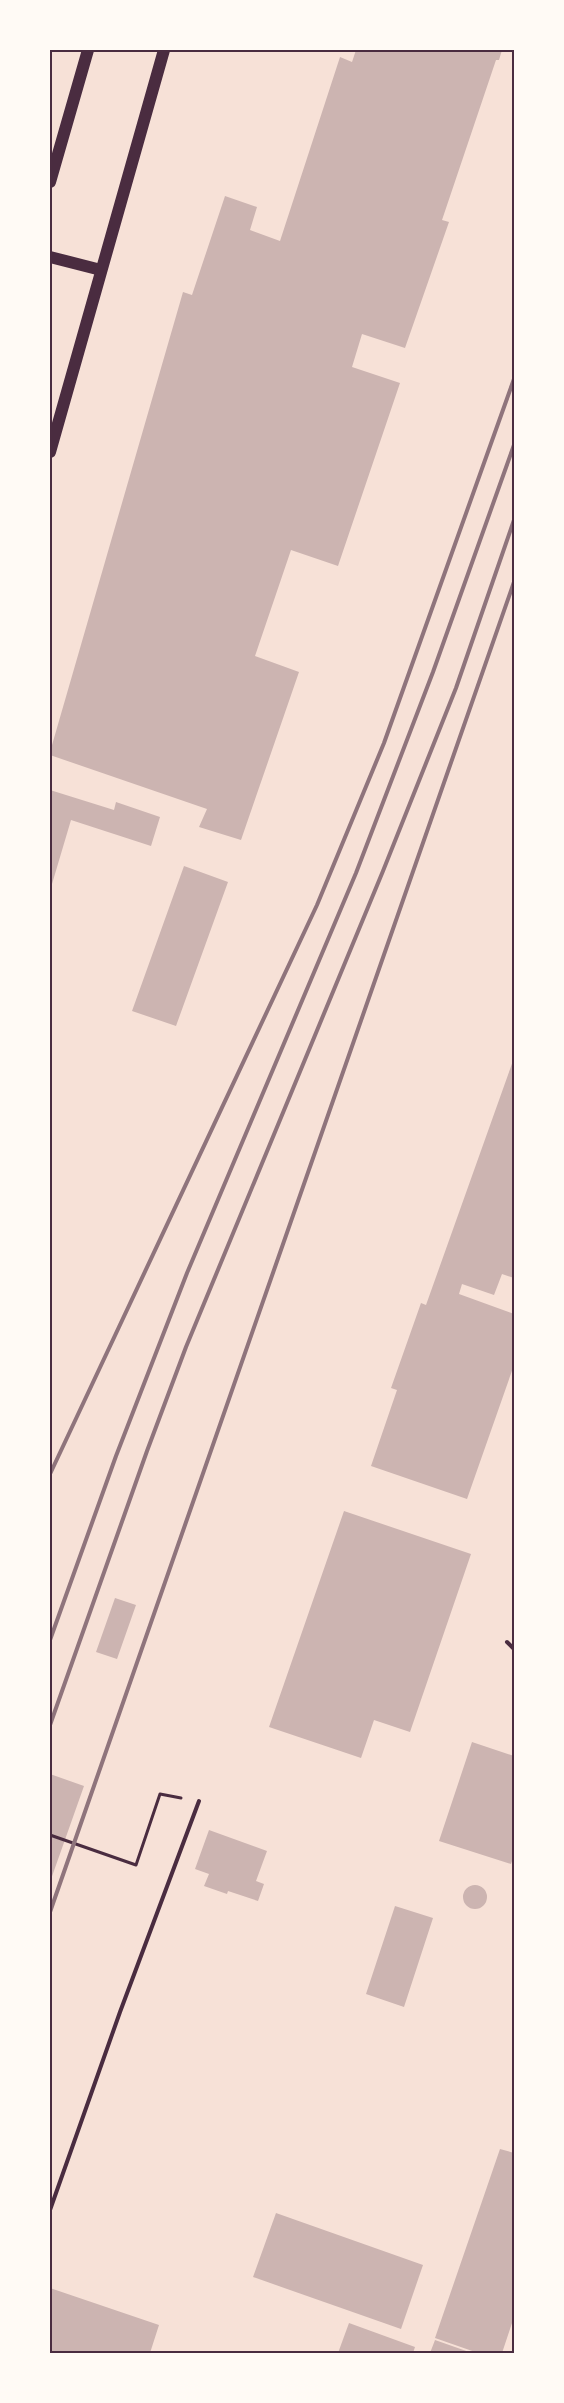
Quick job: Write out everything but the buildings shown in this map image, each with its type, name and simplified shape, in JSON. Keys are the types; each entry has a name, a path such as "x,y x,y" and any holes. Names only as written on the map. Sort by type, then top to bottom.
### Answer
{"main road":[{"path":"50,182 88,50"},
{"path":"50,452 53,430 164,50"},
{"path":"50,257 101,270"}],"lane":[{"path":"507,1642 514,1649"},
{"path":"50,2210 120,2012 199,1801"}],"path":[{"path":"50,1836 136,1865 160,1794 199,1801"}],"railway":[{"path":"50,1474 317,905 384,743 514,379"},
{"path":"50,1640 116,1456 187,1273 356,873 433,672 514,445"},
{"path":"50,1725 186,1347 383,871 456,688 514,520"},
{"path":"50,1912 514,582"}]}
